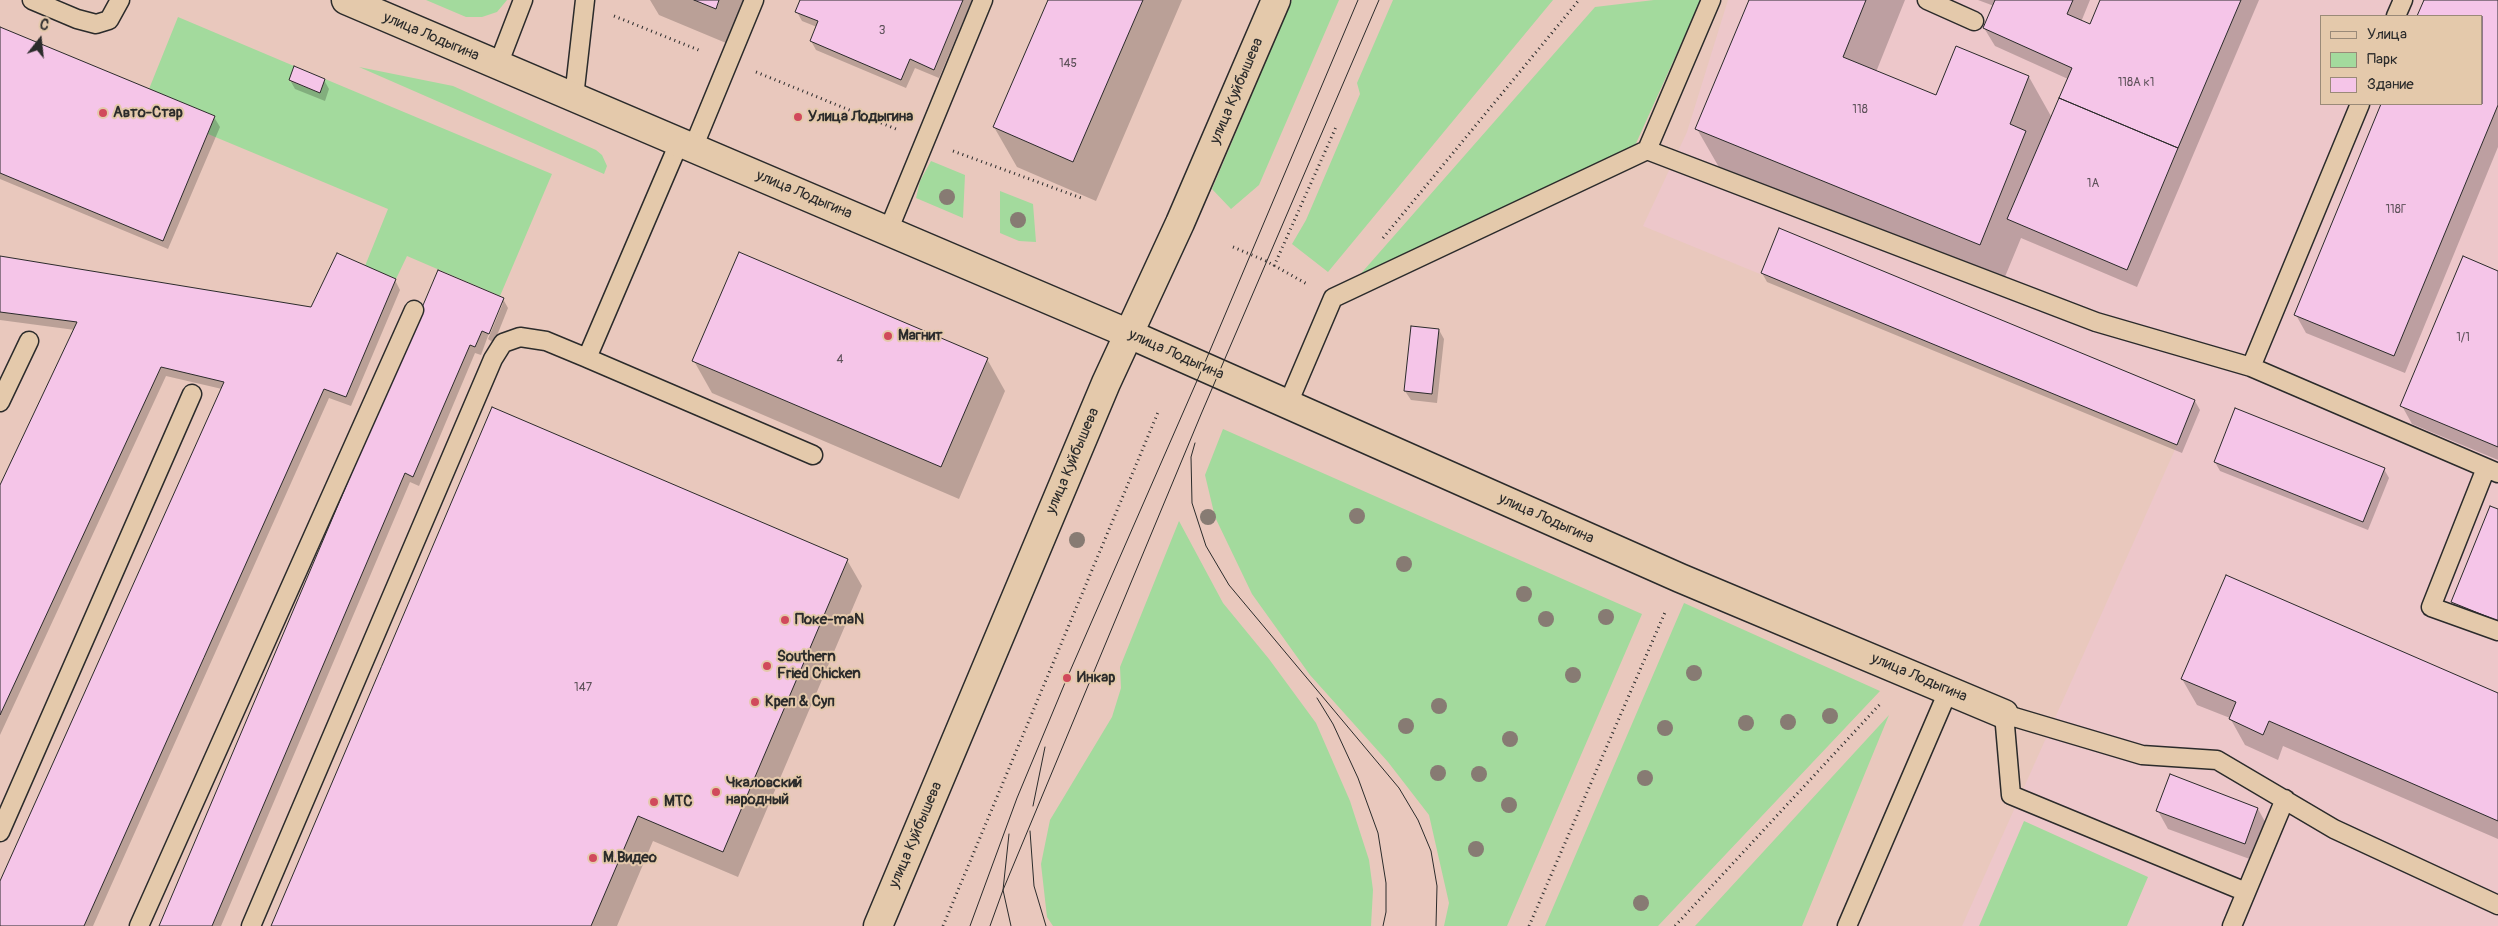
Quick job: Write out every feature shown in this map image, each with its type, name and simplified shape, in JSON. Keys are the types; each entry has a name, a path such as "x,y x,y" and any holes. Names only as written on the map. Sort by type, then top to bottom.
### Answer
{"main road":[{"name":"улица Лодыгина","path":"346,0 1127,333 1287,406 1680,578 2004,714"},
{"name":"улица Куйбышева","path":"878,926 1127,333 1180,223 1276,0"}],"lane":[{"path":"32,0 77,19 96,24 109,20 120,0"},
{"path":"498,66 523,0"},
{"path":"587,358 686,145 728,62 754,0"},
{"path":"888,231 983,0"},
{"path":"1287,406 1334,298 1646,150 1711,0"},
{"path":"1927,0 1974,22"},
{"path":"2396,15 2403,0"},
{"path":"574,97 585,2"},
{"path":"2251,367 2360,105"},
{"path":"1646,150 2096,322 2251,367 2492,471 2431,607 2498,631"},
{"path":"139,926 414,310"},
{"path":"251,926 493,358 504,343 520,337 546,340 813,455"},
{"path":"0,402 29,341"},
{"path":"0,832 192,394"},
{"path":"1846,926 1948,689"},
{"path":"2246,892 2011,795 2004,714 2142,755 2217,760 2334,829 2498,905"},
{"path":"2232,926 2284,799"}],"path":[{"path":"1378,245 1579,0"},
{"path":"585,2 728,62 925,140 1084,199"},
{"path":"1274,266 1336,127"},
{"path":"1233,247 1274,266 1334,298"},
{"path":"944,926 1159,410"},
{"path":"1529,926 1680,578"},
{"path":"1675,926 1908,674"}],"shaded area":[{"path":"1728,0 2498,0 2498,926 1962,926 2177,445 1643,226 1687,132"}],"green space":[{"path":"426,0 507,0 497,12 482,17 466,17"},
{"path":"1292,0 1339,0 1259,185 1231,209 1212,189"},
{"path":"1393,0 1553,0 1328,272 1292,244 1306,220 1360,94 1357,83"},
{"path":"1654,0 1701,0 1633,150 1357,278 1595,7"},
{"path":"178,17 294,66 289,81 320,93 325,79 552,174 500,296 407,256 396,279 365,266 388,209 208,134 215,116 149,89"},
{"path":"359,67 453,86 596,150 602,155 607,166 604,174"},
{"path":"931,161 965,175 963,218 916,198 920,181"},
{"path":"1000,191 1033,204 1036,242 1019,241 1000,233"},
{"path":"1223,429 1642,614 1507,926 1444,926 1449,903 1429,815 1388,762 1310,675 1252,594 1215,517 1205,475"},
{"path":"1179,521 1223,603 1269,659 1316,723 1350,801 1369,860 1373,890 1371,926 1053,926 1047,917 1041,864 1050,820 1112,717 1121,688 1120,667"},
{"path":"1684,603 1880,691 1658,926 1545,926"},
{"path":"1889,715 1802,926 1695,926"},
{"path":"2024,821 2148,877 2127,926 1979,926"}],"building":[{"path":"694,0 719,0 716,9"},
{"path":"800,0 963,0 934,70 910,59 901,80 810,41 818,21 795,12"},
{"path":"1048,0 1143,0 1073,162 993,127"},
{"path":"1749,0 1866,0 1843,57 1936,95 1956,46 2029,76 2010,124 2026,131 1980,245 1695,129"},
{"path":"1995,0 2073,0 2067,14 2090,24 2100,0 2241,0 2178,148 2059,98 2072,68 1983,28"},
{"path":"2424,0 2498,0 2498,105 2394,356 2294,315 2381,105 2483,105 2483,15 2417,15"},
{"path":"0,27 215,116 163,241 0,173"},
{"path":"294,66 325,79 320,93 289,80"},
{"path":"2059,98 2178,148 2127,270 2007,219"},
{"path":"1779,228 2195,400 2177,445 1761,273"},
{"path":"739,252 988,358 941,467 692,361"},
{"path":"337,253 396,279 346,397 324,389 84,926 0,926 0,881 224,382 161,367 0,715 0,485 77,322 0,312 0,256 311,307"},
{"path":"2463,256 2498,271 2498,447 2400,406"},
{"path":"438,270 504,298 489,334 482,331 475,347 470,345 413,477 405,473 212,926 159,926"},
{"path":"1411,326 1439,329 1432,394 1404,391"},
{"path":"492,407 848,559 723,852 638,816 591,926 271,926"},
{"path":"2235,408 2385,468 2363,522 2214,462"},
{"path":"2490,506 2498,509 2498,621 2451,602"},
{"path":"2226,575 2498,693 2498,821 2269,721 2263,735 2229,719 2236,702 2181,679"},
{"path":"2170,774 2258,808 2245,844 2156,811"}],"tram line":[{"path":"970,926 1017,798 1067,678 1203,367 1358,0"},
{"path":"990,926 1003,890 1202,412 1379,0"},
{"path":"1195,443 1191,457 1192,503 1206,546 1229,585 1399,788 1418,820 1431,851 1437,886 1436,926"},
{"path":"1317,698 1333,724 1358,778 1378,833 1386,883 1386,912 1383,926"},
{"path":"1033,806 1045,747"},
{"path":"1030,831 1034,886 1046,926"},
{"path":"1009,834 1003,890 1011,926"}],"place":[{"name":"Авто-Стар","path":"103,113"},
{"name":"Улица Лодыгина","path":"798,117"},
{"name":"Магнит","path":"888,336"},
{"name":"Поке-maN","path":"785,620"},
{"name":"Southern Fried Chicken","path":"767,666"},
{"name":"Инкар","path":"1067,678"},
{"name":"Креп & Суп","path":"755,702"},
{"name":"Чкаловский народный","path":"716,792"},
{"name":"МТС","path":"654,802"},
{"name":"М.Видео","path":"593,858"}]}
